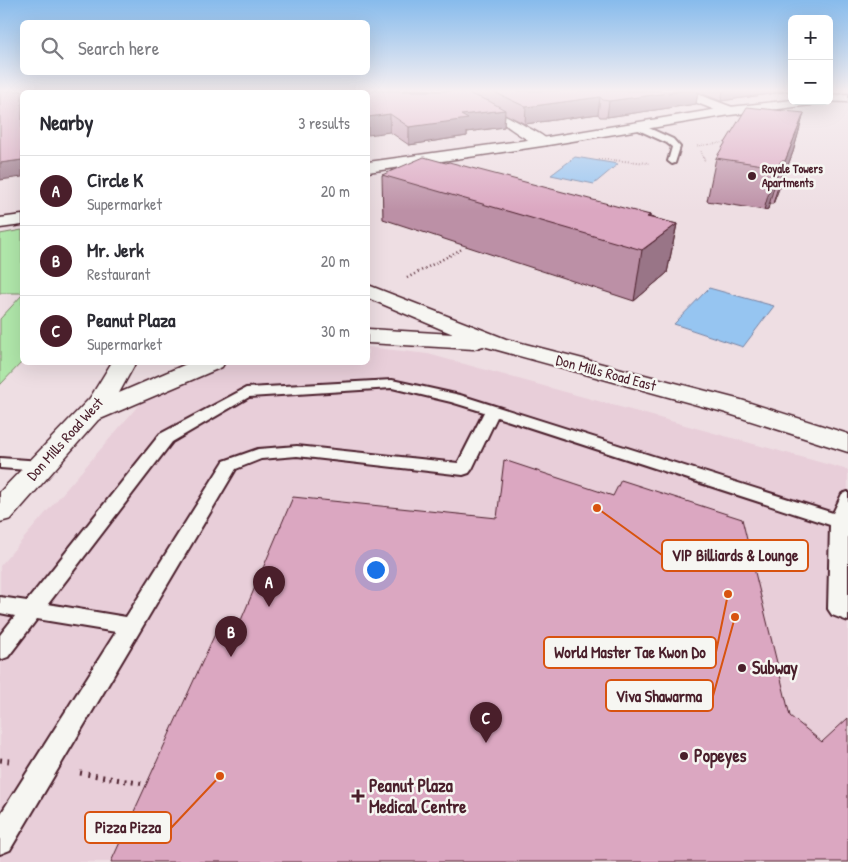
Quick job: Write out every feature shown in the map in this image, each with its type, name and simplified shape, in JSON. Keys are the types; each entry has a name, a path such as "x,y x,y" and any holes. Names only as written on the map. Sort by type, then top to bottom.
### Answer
{"street":[{"path":"524,131 542,142"},
{"path":"370,167 605,131"},
{"path":"0,223 20,220"},
{"name":"Don Mills Road East","path":"370,292 498,344 732,406 848,443"},
{"path":"370,336 498,344"},
{"name":"Don Mills Road West","path":"0,511 100,402 122,365"},
{"path":"88,415 206,365"}],"lane":[{"path":"649,131 670,140 676,147 672,161"},
{"path":"0,651 166,438 246,393 392,384 455,398 844,522"},
{"path":"0,840 230,465 258,454 297,451 463,469 493,410"},
{"path":"0,463 41,466"},
{"path":"848,498 844,522 839,609 848,613"},
{"path":"0,605 131,626"}],"path":[{"path":"676,147 727,142"},
{"path":"403,280 462,249"},
{"path":"0,760 161,787"}],"shaded area":[{"path":"370,347 428,354 848,470 848,862 0,862 0,566 143,400 225,365 370,365"}],"green space":[{"path":"20,230 20,293 0,293 0,234"},
{"path":"20,297 20,364 0,385 0,319"}],"water":[{"path":"575,157 618,164 594,184 551,175"},
{"path":"709,288 774,306 743,347 674,324"}],"building":[{"path":"0,131 20,131 20,160 0,163"},
{"path":"732,131 797,131 785,161 781,161 776,167 716,158"},
{"path":"424,157 650,215 647,217 677,224 642,250 382,175"},
{"path":"504,460 613,496 621,480 742,519 790,716 822,742 848,718 848,862 111,862 220,623 239,625 293,497 497,518"}],"place":[{"name":"Royale Towers Apartments","path":"752,176"},
{"name":"VIP Billiards & Lounge","path":"597,508"},
{"name":"World Master Tae Kwon Do","path":"728,594"},
{"name":"Circle K","path":"269,607"},
{"name":"Viva Shawarma","path":"735,617"},
{"name":"Mr. Jerk","path":"231,657"},
{"name":"Subway","path":"742,668"},
{"name":"Peanut Plaza","path":"486,743"},
{"name":"Popeyes","path":"684,756"},
{"name":"Pizza Pizza","path":"220,776"},
{"name":"Peanut Plaza Medical Centre","path":"358,796"}]}
